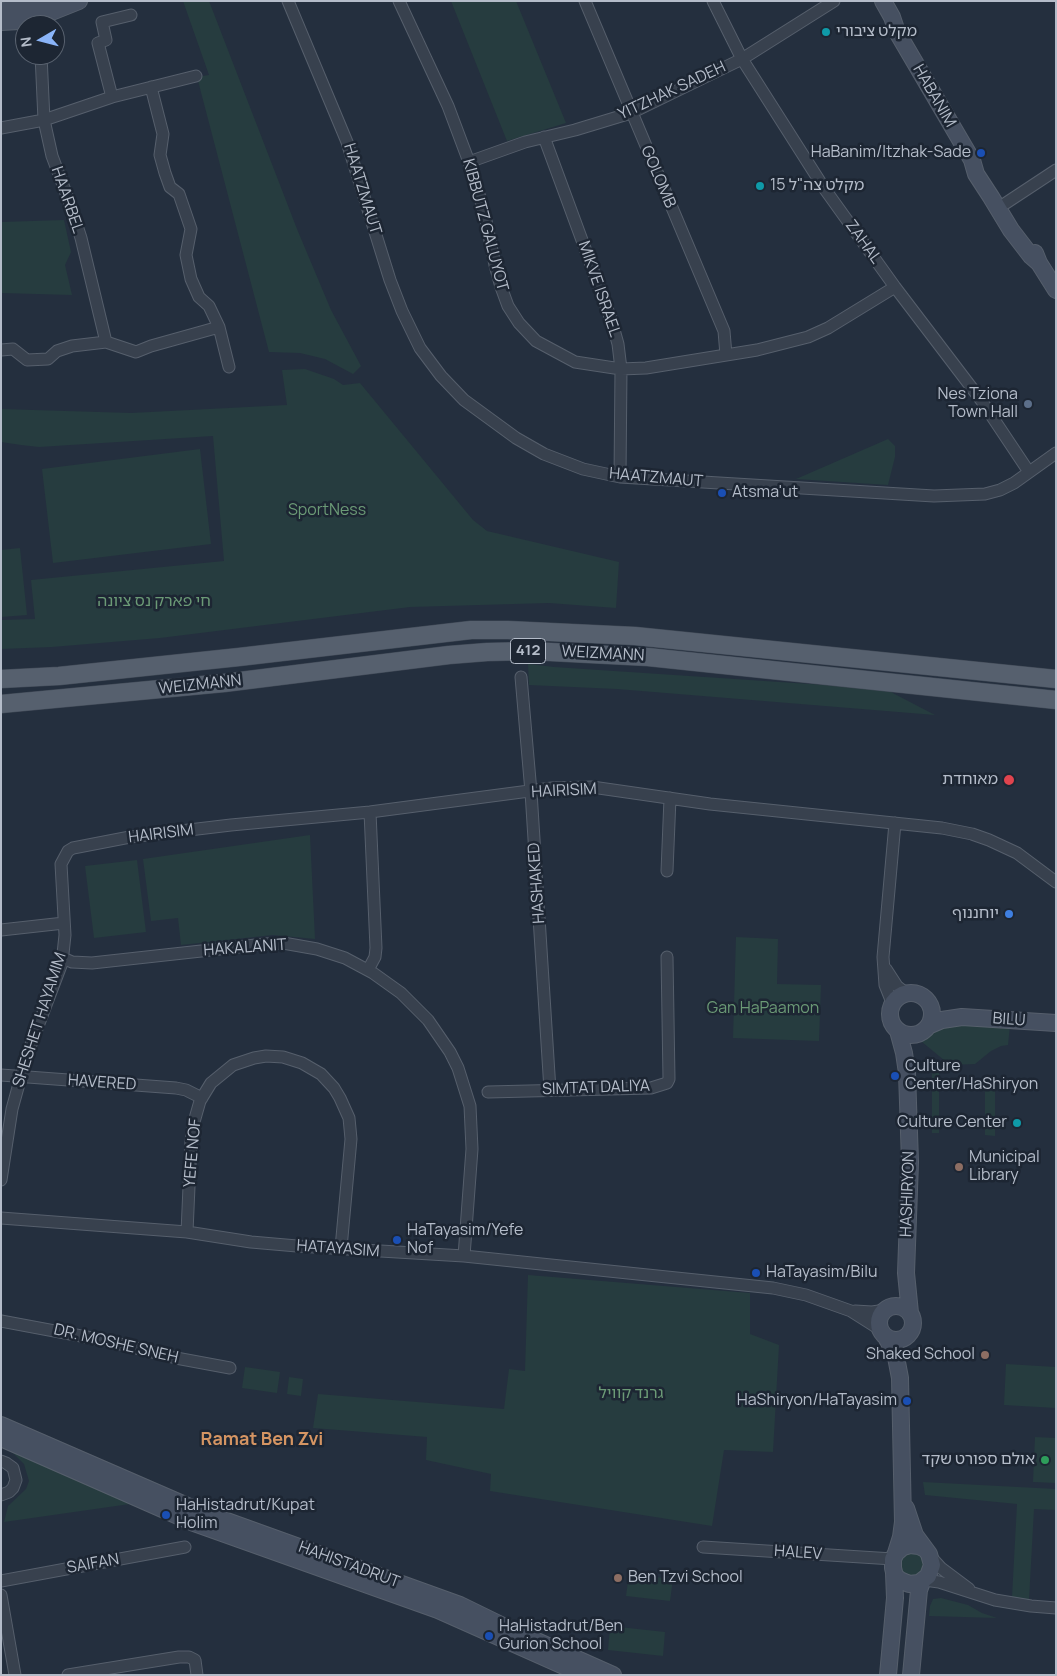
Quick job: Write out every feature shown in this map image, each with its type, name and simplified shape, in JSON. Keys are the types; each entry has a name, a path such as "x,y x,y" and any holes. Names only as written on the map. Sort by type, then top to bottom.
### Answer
{"main road":[{"name":"WEIZMANN","path":"1,680 182,664 471,630 635,636 1056,679"},
{"name":"WEIZMANN","path":"1,704 224,683 449,655 531,650 648,657 1056,700"}],"street":[{"path":"1,11 42,10 79,1"},
{"name":"HAATZMAUT","path":"288,1 348,142 390,280 402,311 420,348 441,376 464,400 516,438 544,454 583,468 620,477 934,496 985,494 1000,490 1056,453"},
{"name":"KIBBUTZ GALUYOT","path":"399,1 448,106 469,162 484,211 501,288 508,306 519,323 536,341 575,362 621,370 646,368 757,350 785,343 821,331 847,318 895,287"},
{"name":"GOLOMB","path":"585,1 724,331 726,355"},
{"name":"ZAHAL","path":"713,1 742,59 824,188 895,287 981,400 1029,472"},
{"name":"YITZHAK SADEH","path":"469,162 525,142 575,130 631,113 742,59 834,1"},
{"name":"HABANIM","path":"874,1 885,19 897,32"},
{"name":"HABANIM","path":"883,1 892,17 897,32 972,160 976,174 1011,230 1031,256 1039,263"},
{"path":"1,22 20,21 42,10"},
{"path":"112,96 98,43 106,40 102,22 131,15"},
{"name":"HAARBEL","path":"41,65 44,120 52,156 81,238 106,342"},
{"path":"1,128 44,120 112,96 196,76"},
{"path":"151,87 163,134 160,155 165,173 170,187 179,194 191,229 186,255 191,279 199,297 209,306 219,327 230,367"},
{"name":"MIKVE ISRAEL","path":"544,137 618,344 621,370 620,477"},
{"name":"HABANIM","path":"972,160 986,174 1006,203 1056,290"},
{"path":"1006,203 1056,170"},
{"path":"1,350 13,349 27,360 48,359 57,351 72,346 106,342 136,352 219,327"},
{"name":"HASHAKED","path":"521,677 531,792 550,1090"},
{"name":"HAIRISIM","path":"63,858 73,848 130,838 370,812 552,788 592,787 729,806 942,828 989,840 1017,853 1056,882"},
{"path":"666,871 670,798"},
{"path":"368,970 375,957 376,948 370,812"},
{"path":"893,1005 885,985 884,957 895,823"},
{"name":"SHESHET HAYAMIM","path":"1,1180 8,1124 27,1055 63,958 65,935 61,870 63,858"},
{"path":"1,930 64,923"},
{"name":"HAKALANIT","path":"63,958 72,962 92,963 283,943 298,945 345,958 368,970 401,993 428,1020 450,1052 465,1087 470,1106 472,1132 464,1256"},
{"name":"SIMTAT DALIYA","path":"488,1092 651,1088 667,1083 669,1078 667,957"},
{"path":"884,957 890,978 896,986 907,994 921,996 930,1005 932,1016 926,1029 913,1035 903,1034 898,1031 890,1017 893,1005 898,998 907,994"},
{"name":"BILU","path":"930,1005 962,1017"},
{"name":"BILU","path":"926,1029 942,1020 962,1017 1056,1023"},
{"name":"HASHIRYON","path":"907,1086 914,1053 926,1029"},
{"name":"HASHIRYON","path":"898,1031 904,1053 907,1086 910,1162 906,1273 910,1314"},
{"name":"YEFE NOF","path":"187,1232 191,1141 197,1110 202,1098 212,1083 233,1064 266,1056 283,1057 298,1062 321,1074 334,1088 346,1108 350,1133 341,1248"},
{"name":"HAVERED","path":"1,1075 176,1088 186,1090 202,1098"},
{"name":"HATAYASIM","path":"1,1218 187,1232 251,1242 424,1255 464,1256 773,1288 806,1295 851,1311 884,1334"},
{"name":"HASHIRYON","path":"889,1308 900,1296 906,1273"},
{"path":"888,1675 895,1598 894,1562 903,1522 900,1378 896,1357 884,1334 880,1318 889,1308 902,1307 910,1314 913,1325 909,1335 900,1378"},
{"name":"HATAYASIM","path":"851,1311 872,1312 889,1308"},
{"name":"DR. MOSHE SNEH","path":"1,1321 108,1340 176,1358 230,1368"},
{"path":"884,1334 898,1340 909,1335"},
{"name":"HAHISTADRUT","path":"2,1428 194,1523 438,1610 584,1675"},
{"name":"HAHISTADRUT","path":"2,1428 199,1512 460,1605 613,1675"},
{"path":"1,1461 13,1468 16,1474 16,1483 4,1495"},
{"path":"902,1494 915,1534 927,1552 941,1568 976,1595"},
{"path":"911,1675 919,1590 923,1581 932,1568 932,1563 927,1552 919,1546 910,1545 903,1547 894,1562 898,1578 906,1584 915,1584 923,1581 939,1582 976,1595 1021,1605 1056,1608"},
{"name":"SAIFAN","path":"1,1581 185,1547"},
{"name":"HALEV","path":"702,1547 894,1562"},
{"path":"1,1595 15,1675"},
{"path":"68,1675 189,1657 195,1660 197,1675"}],"green space":[{"path":"183,1 209,1 297,229 331,310 361,366 353,374 325,359 300,353 269,352 197,77 209,75"},
{"path":"451,1 516,1 566,123 507,141"},
{"path":"64,220 71,252 65,265 72,295 1,293 1,222"},
{"name":"SportNess","path":"305,369 334,379 343,385 360,383 473,520 487,531 619,562 616,608 549,603 410,607 160,638 52,647 1,649 1,620 35,619 31,580 224,561 213,436 39,447 21,445 1,442 1,409 131,413 287,405 282,370"},
{"path":"888,439 895,446 895,457 888,485 796,479"},
{"path":"200,449 211,544 53,563 42,469"},
{"path":"20,548 27,615 1,617 1,550"},
{"path":"528,664 885,689 935,715 617,689 529,685"},
{"path":"310,835 315,939 273,935 181,945 178,918 151,921 143,859"},
{"path":"137,860 146,932 94,938 85,866"},
{"name":"Gan HaPaamon","path":"736,937 778,939 777,984 821,985 819,1041 733,1038"},
{"path":"941,1024 1010,1025 1008,1045 991,1051 975,1064 950,1065 922,1042 926,1035"},
{"path":"932,1066 939,1066 939,1133 932,1133"},
{"path":"985,1075 995,1075 995,1136 985,1135"},
{"name":"גרנד קוויל","path":"528,1275 750,1293 750,1334 779,1345 773,1452 724,1450 712,1526 490,1491 491,1474 426,1460 427,1437 313,1428 318,1394 504,1409 509,1369 525,1371"},
{"path":"1006,1364 1056,1367 1056,1408 1004,1405"},
{"path":"245,1367 280,1372 277,1393 242,1388"},
{"path":"289,1377 303,1379 301,1396 287,1394"},
{"name":"אולם ספורט שקד","path":"1035,1437 1056,1438 1056,1483 1033,1482"},
{"path":"12,1452 137,1503 4,1522 8,1506 26,1489 29,1481 24,1464"},
{"path":"923,1482 1056,1489 1056,1510 1034,1509 1029,1600 1012,1597 1017,1504 925,1495"},
{"path":"907,1551 921,1554 926,1567 914,1579 901,1573 898,1561"},
{"path":"629,1574 673,1579 670,1601 626,1596"},
{"path":"941,1598 968,1605 982,1613 997,1618 929,1616 933,1599"},
{"path":"610,1626 665,1632 663,1656 608,1650"}],"place":[{"name":"מקלט ציבורי","path":"826,32"},
{"name":"HaBanim/Itzhak-Sade","path":"981,153"},
{"name":"מקלט צה\"ל 15","path":"760,186"},
{"name":"Nes Tziona Town Hall","path":"1028,404"},
{"name":"Atsma'ut","path":"722,493"},
{"name":"מאוחדת","path":"1009,780"},
{"name":"יוחננוף","path":"1009,914"},
{"name":"Culture Center/HaShiryon","path":"895,1076"},
{"name":"Culture Center","path":"1017,1123"},
{"name":"Municipal Library","path":"959,1167"},
{"name":"HaTayasim/Yefe Nof","path":"397,1240"},
{"name":"HaTayasim/Bilu","path":"756,1273"},
{"name":"Shaked School","path":"985,1355"},
{"name":"HaShiryon/HaTayasim","path":"907,1401"},
{"name":"אולם ספורט שקד","path":"1045,1460"},
{"name":"HaHistadrut/Kupat Holim","path":"166,1515"},
{"name":"Ben Tzvi School","path":"618,1578"},
{"name":"HaHistadrut/Ben Gurion School","path":"489,1636"}],"district":[{"name":"Ramat Ben Zvi","path":"262,1440"}],"park label":[{"name":"חי פארק נס ציונה","path":"154,602"}]}
